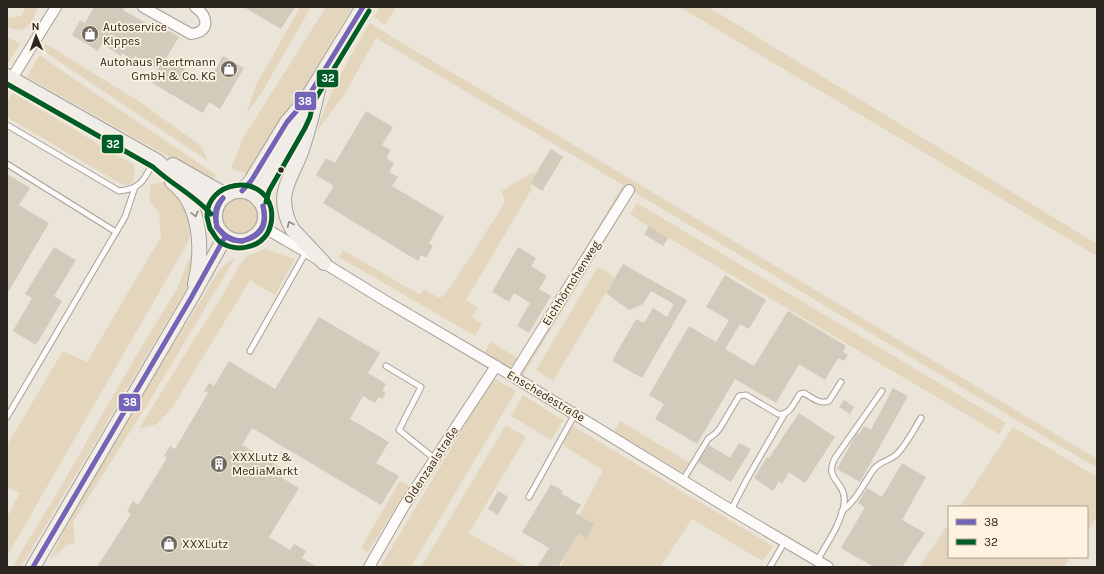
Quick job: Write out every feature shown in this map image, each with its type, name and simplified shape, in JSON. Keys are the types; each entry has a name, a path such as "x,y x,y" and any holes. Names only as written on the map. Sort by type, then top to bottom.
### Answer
{"main road":[{"path":"242,192 251,181 287,122 306,100 363,7"},
{"path":"322,75 301,151 287,185 284,197 285,209 289,224 324,263"},
{"path":"9,80 93,123 156,160 170,173 206,198 216,209"},
{"path":"259,200 263,188 299,125 306,100"},
{"path":"156,160 169,163 227,195"},
{"path":"156,160 166,177 186,196 196,217 198,230 198,263 191,298"},
{"path":"234,192 242,192 254,196 259,200 265,213 265,220 259,233 253,238 239,242 225,237 220,232 215,221 218,203 227,195 234,192"},
{"path":"33,567 191,298 225,237"}],"street":[{"path":"9,80 56,7"},
{"path":"143,7 191,34 197,34 203,30 206,19 203,13 195,7"},
{"name":"Eichhörnchenweg","path":"513,376 629,190"},
{"name":"Enschedestraße","path":"263,227 513,376 731,510 828,567"},
{"name":"Oldenzaalstraße","path":"369,567 404,506 496,366"}],"lane":[{"path":"7,125 119,190 130,190 135,187 147,175 156,160"},
{"path":"7,164 116,232"},
{"path":"7,417 125,217 135,187"},
{"path":"250,351 306,252"},
{"path":"386,366 421,387 400,430 435,458"},
{"path":"731,510 747,478 784,415 788,413 800,394 804,393 821,402 826,402 829,401 841,382"},
{"path":"818,561 835,529 842,511 844,496 842,488 834,479 831,466 882,391"},
{"path":"683,480 708,439 716,433 739,396 746,396 778,414 784,415"},
{"path":"529,498 575,414"},
{"path":"842,511 853,502 875,468 880,463 898,453 921,418"},
{"path":"770,567 785,541"}],"shaded area":[{"path":"26,7 36,7 37,9 29,25 19,30 7,27 7,18 21,16"},
{"path":"300,7 311,7 262,92 246,115 256,85"},
{"path":"326,7 352,7 301,94 250,174 231,169 243,138"},
{"path":"380,7 396,7 385,25 374,17"},
{"path":"680,7 708,7 1097,244 1097,256"},
{"path":"370,23 1097,459 1097,468 634,192 522,377 483,354 491,342 519,359 623,185 376,38 344,95 317,131 327,103 347,62"},
{"path":"7,36 20,44 7,65"},
{"path":"46,44 140,102 201,146 208,161 42,50"},
{"path":"39,55 216,175 212,180 203,176 27,77"},
{"path":"13,93 132,164 135,169 133,182 129,185 123,185 10,119 7,115 7,101"},
{"path":"535,171 530,183 532,188 466,300 478,308 472,317 482,324 475,336 339,257 343,250 420,295 424,289 437,297 442,297 447,292 505,203 502,191"},
{"path":"169,182 190,211 191,227 188,242 7,556 7,517 20,493 7,487 7,445 63,351 87,362 161,237 159,213 149,199 151,184"},
{"path":"236,198 244,198 251,201 256,206 259,217 256,228 251,233 244,236 236,236 229,233 224,228 221,221 221,213 224,206 229,201"},
{"path":"637,203 1006,423 999,434 640,221 630,214"},
{"path":"265,249 295,259 275,295 250,280 172,408 157,424 139,429 222,296 240,264 248,255"},
{"path":"195,253 191,281 21,567 14,564 177,289 188,261"},
{"path":"234,258 150,400 73,522 75,543 67,545 49,560 101,461 215,277 222,267"},
{"path":"598,267 615,277 553,381 536,370"},
{"path":"495,379 516,391 411,567 380,567 492,380"},
{"path":"523,395 563,420 551,440 511,416"},
{"path":"620,421 690,463 683,473 614,432"},
{"path":"506,425 526,437 469,533 527,567 421,567"},
{"path":"573,426 773,546 762,561 692,519 660,567 561,567 564,557 579,533 586,537 579,516 603,470 564,446 563,442"},
{"path":"1013,427 1097,477 1097,516 1088,530 1088,506 961,506"},
{"path":"400,481 409,486 368,552 361,548"},
{"path":"948,524 948,558 1070,558 1064,567 919,567"}],"building":[{"path":"94,7 125,7 123,10 160,31 162,27 179,37 166,58 208,83 223,56 244,68 220,109 209,102 203,113 152,83 159,70 135,56 132,60 122,53 121,56 102,44 98,51 72,35 80,20 85,23"},
{"path":"244,7 295,7 281,29"},
{"path":"366,111 393,127 382,145 391,150 386,158 394,163 389,172 398,177 392,186 444,217 429,243 433,246 426,258 421,255 418,261 323,203 334,186 316,175 326,158 335,163"},
{"path":"551,149 563,157 542,191 530,183"},
{"path":"7,174 30,188 19,205 49,223 7,294"},
{"path":"649,226 668,238 663,246 644,234"},
{"path":"54,247 76,260 54,296 62,301 36,345 13,331 32,298 25,294"},
{"path":"518,247 536,258 531,266 547,276 539,289 551,296 529,333 517,326 530,303 514,293 509,302 492,292"},
{"path":"623,264 687,300 642,378 612,361 636,319 644,323 653,308 667,317 674,304 651,291 643,304 629,310 606,293"},
{"path":"725,275 766,300 749,329 740,324 725,349 754,366 788,311 846,346 843,352 848,355 844,361 838,358 825,380 799,364 776,403 735,379 697,444 655,419 664,404 649,395 689,326 716,342 729,320 706,307"},
{"name":"XXXLutz & MediaMarkt","path":"319,317 380,353 368,373 386,384 382,391 386,393 382,399 379,397 375,403 363,396 350,419 389,442 376,463 399,476 381,505 252,428 242,445 283,469 279,476 299,488 269,537 290,550 294,544 306,551 302,558 317,567 97,567 131,514 127,511 133,501 138,505 167,458 164,456 170,446 175,449 208,393 204,391 209,383 214,386 229,361 275,389"},
{"path":"893,388 908,396 860,482 837,469 857,433 859,434 864,426 871,430"},
{"path":"844,400 854,407 850,414 839,407"},
{"path":"799,413 835,437 805,483 789,472 782,484 779,481 773,491 754,478 767,457 769,458"},
{"path":"739,443 751,449 731,482 698,462 709,445 730,458"},
{"path":"902,463 926,477 902,520 925,533 902,567 874,567 841,548 865,507 858,503 867,488 882,497"},
{"path":"551,484 563,491 561,493 581,505 575,513 594,524 586,538 579,533 558,567 537,567 549,548 522,532"},
{"path":"498,491 508,497 498,515 488,509"}],"transit line":[{"name":"38","path":"242,191 251,181 287,122 306,100 363,7"},
{"name":"32","path":"266,202 269,191 305,128 310,117 313,103 369,11"},
{"name":"32","path":"7,84 153,167 197,201 211,214"},
{"name":"32","path":"210,229 207,217 209,205 215,195 224,189 235,186 247,186 257,189 266,197 271,208 272,221 267,234 258,243 252,246 239,248 232,247 220,242 211,230"},
{"name":"38","path":"217,227 215,219 216,208 223,198"},
{"name":"38","path":"217,227 217,212 223,198"},
{"name":"38","path":"242,241 254,237 262,229 265,219 263,206"},
{"name":"38","path":"242,241 254,236 261,228 264,219 263,206"},
{"name":"38","path":"217,227 228,237 234,240 242,241"},
{"name":"38","path":"217,227 228,238 242,241"},
{"name":"38","path":"33,567 191,298 225,237"}],"place":[{"name":"Autoservice Kippes","path":"90,34"},
{"name":"Autohaus Paertmann GmbH & Co. KG","path":"229,69"},
{"name":"XXXLutz & MediaMarkt","path":"219,464"},
{"name":"XXXLutz","path":"169,544"}]}
